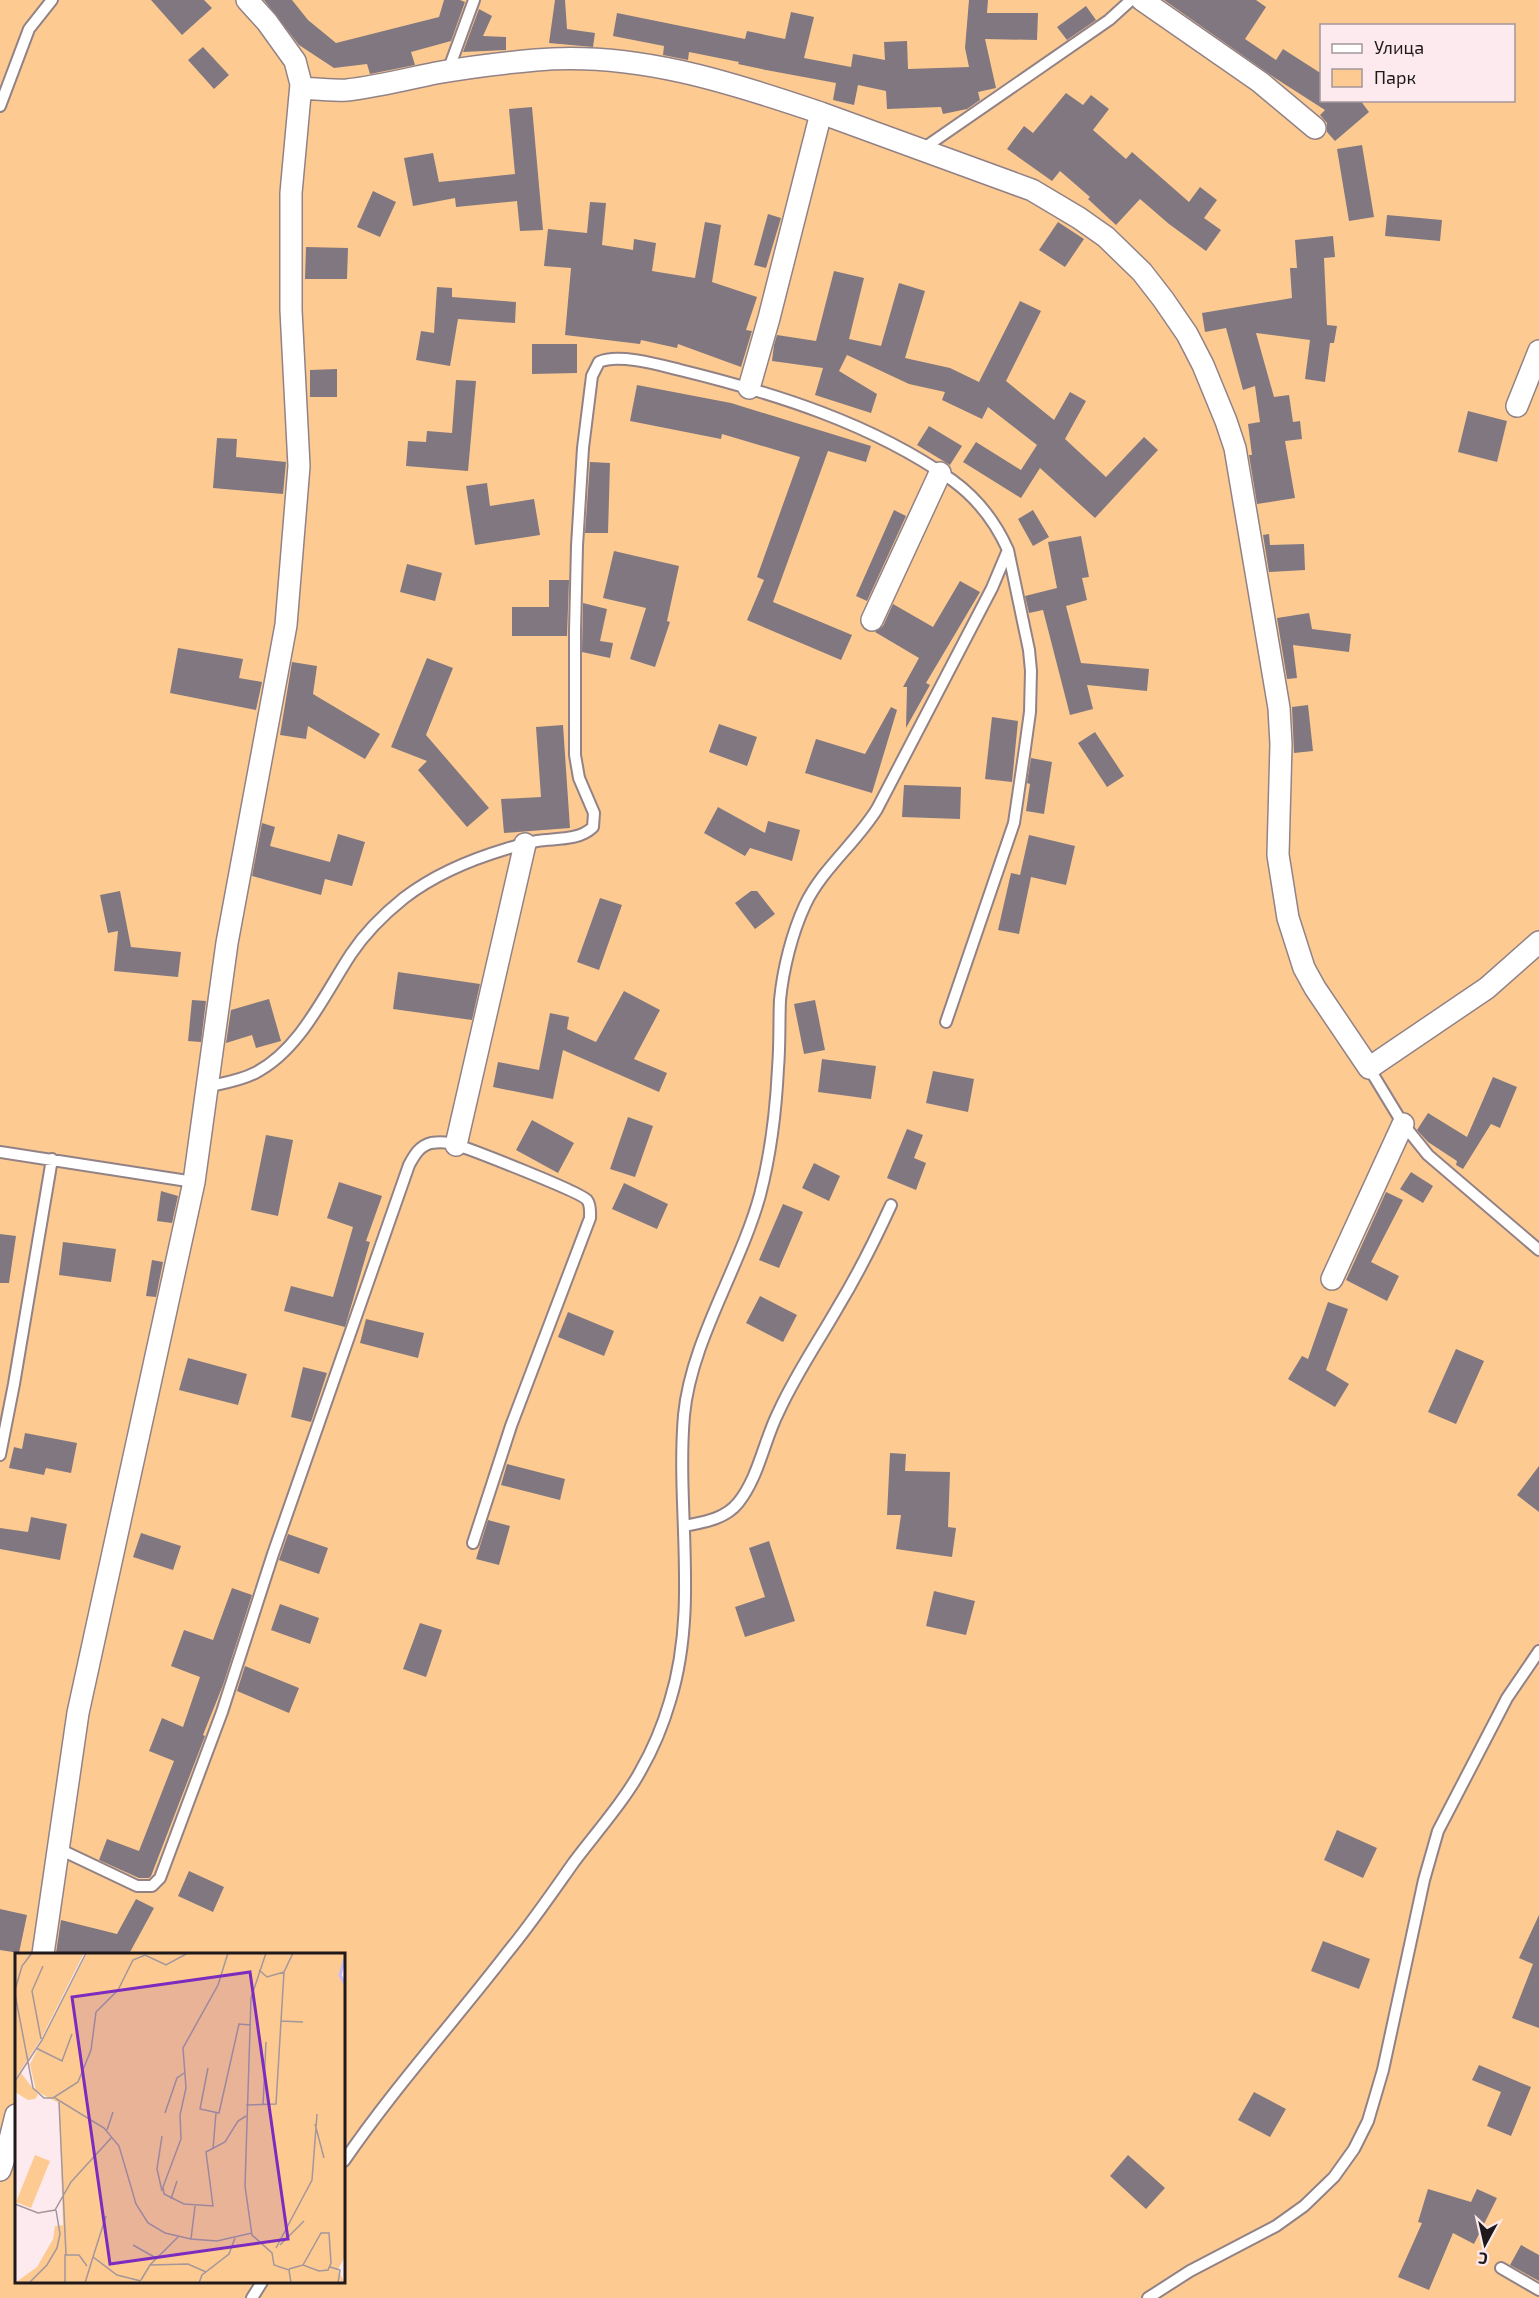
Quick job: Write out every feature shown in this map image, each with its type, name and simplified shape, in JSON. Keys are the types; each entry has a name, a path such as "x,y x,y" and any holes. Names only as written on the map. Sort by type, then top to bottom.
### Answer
{"street":[{"path":"43,1953 78,1713 194,1182 229,931 286,625 298,466 291,310 291,205 301,88 295,62 267,22 247,0"},
{"path":"1142,0 1260,82 1315,128"},
{"path":"301,88 346,90 448,71 538,60 571,59 615,62 699,75 821,113 1032,190 1079,218 1106,237 1142,272 1187,334 1203,365 1235,448 1274,674 1281,744 1278,855 1288,918 1304,968 1337,1022 1369,1068 1486,988 1539,942"},
{"path":"749,388 770,318 821,113"},
{"path":"1517,406 1539,351"},
{"path":"872,620 940,473"},
{"path":"456,1145 525,844"},
{"path":"1332,1279 1403,1124"},
{"path":"0,2170 15,2119"}],"lane":[{"path":"0,106 29,29 52,0"},
{"path":"448,71 474,0"},
{"path":"921,150 1099,26 1131,0"},
{"path":"206,1087 248,1076 280,1055 303,1028 352,952 392,908 415,890 462,864 525,844 581,836 593,827 595,820 592,805 579,778 574,742 577,546 583,448 594,370 599,362 604,360 635,361 663,366 749,388 839,419 892,444 940,473 981,505 993,521 1008,550 1029,650 1030,712 1014,823 946,1022"},
{"path":"345,2160 391,2097 509,1952 640,1773 658,1735 671,1698 683,1641 685,1526 683,1449 686,1398 699,1354 741,1253 765,1173 777,1091 783,981 802,910 817,883 864,830 877,809 952,662 977,620 1008,550"},
{"path":"1369,1068 1403,1124 1428,1155 1539,1250"},
{"path":"57,1848 137,1886 152,1886 160,1878 222,1712 273,1554 409,1165 415,1153 429,1143 456,1145 581,1195 587,1200 590,1212 590,1218 511,1426 473,1543"},
{"path":"0,1152 194,1182"},
{"path":"0,1455 52,1159"},
{"path":"685,1526 713,1520 723,1515 732,1510 745,1493 778,1412 797,1374 867,1257 891,1205"},
{"path":"1148,2298 1190,2271 1276,2226 1304,2206 1334,2177 1354,2149 1368,2121 1383,2070 1424,1880 1438,1831 1507,1698 1539,1651"},
{"path":"1501,2268 1539,2289"},
{"path":"252,2298 261,2283"}],"green space":[{"path":"0,0 1539,0 1539,2298 0,2298"}],"building":[{"path":"151,0 204,0 212,8 182,35"},
{"path":"264,0 292,0 308,20 336,43 439,17 444,0 465,2 451,41 411,52 415,65 370,74 367,64 334,68 299,45"},
{"path":"555,0 565,0 567,29 595,33 593,47 549,43"},
{"path":"969,0 988,0 987,13 1038,13 1037,40 985,39 996,88 978,92 980,100 967,109 943,114 941,107 887,109 886,91 858,85 854,105 833,100 836,83 689,52 688,60 663,55 664,46 613,36 617,13 745,39 747,31 785,39 791,12 814,17 804,58 851,67 853,54 885,60 884,42 907,41 908,69 969,67 965,48"},
{"path":"1164,0 1256,0 1266,7 1245,39 1276,60 1283,49 1320,73 1320,102 1362,102 1369,112 1335,141 1327,132 1327,123 1320,115 1325,110"},
{"path":"1086,6 1096,20 1067,40 1057,27"},
{"path":"479,9 492,16 483,36 506,37 506,50 463,52"},
{"path":"203,47 229,75 214,89 188,60"},
{"path":"1066,93 1083,105 1091,95 1109,109 1093,130 1126,159 1132,152 1189,202 1200,187 1217,200 1204,218 1221,230 1206,251 1140,199 1116,225 1088,199 1090,197 1060,171 1052,181 1007,149 1024,126 1033,133"},
{"path":"532,107 543,230 520,231 517,201 456,207 455,198 413,206 404,158 433,153 439,182 515,174 509,109"},
{"path":"1362,145 1374,217 1349,221 1337,149"},
{"path":"373,191 396,202 380,237 357,227"},
{"path":"590,202 606,203 602,245 633,250 634,239 656,243 652,271 695,278 705,222 721,225 712,282 757,297 746,330 752,331 741,367 678,344 677,348 641,340 640,344 565,335 571,268 544,266 548,229 587,233"},
{"path":"768,214 781,218 766,268 754,265"},
{"path":"1387,215 1442,220 1440,241 1385,236"},
{"path":"1058,222 1084,239 1065,267 1039,250"},
{"path":"1333,236 1335,257 1324,258 1327,325 1337,326 1334,343 1330,343 1325,382 1305,379 1310,340 1256,333 1274,397 1289,395 1293,422 1300,421 1302,439 1285,441 1295,498 1257,504 1249,455 1252,455 1248,424 1260,422 1255,386 1243,390 1226,328 1205,332 1202,313 1292,298 1290,268 1297,268 1295,240"},
{"path":"306,247 348,248 347,279 305,279"},
{"path":"834,271 864,278 849,339 881,346 899,283 925,291 905,358 950,368 979,382 1020,301 1041,311 1006,381 1054,420 1070,392 1086,401 1065,439 1106,477 1144,437 1158,450 1095,518 1040,468 1021,498 963,462 976,442 1021,470 1037,445 988,407 982,419 942,400 945,392 909,384 847,355 839,371 877,394 871,413 815,395 823,368 772,361 774,345 777,335 816,341"},
{"path":"437,287 452,288 452,297 516,302 515,323 458,319 450,366 416,360 421,331 434,333"},
{"path":"532,344 577,344 577,373 532,374"},
{"path":"337,369 337,397 310,397 310,370"},
{"path":"456,380 476,381 468,471 406,466 408,441 426,442 427,431 452,433"},
{"path":"637,385 731,403 871,446 866,462 828,451 773,602 852,635 841,660 747,620 764,580 757,577 800,457 722,434 721,439 630,421"},
{"path":"1468,411 1507,421 1497,462 1458,452"},
{"path":"929,426 962,446 950,465 917,445"},
{"path":"217,438 237,439 236,457 286,462 283,494 213,488"},
{"path":"590,462 610,463 608,533 585,533"},
{"path":"487,483 490,506 534,499 540,535 475,545 466,486"},
{"path":"894,510 906,516 867,601 856,596"},
{"path":"1033,510 1049,537 1033,546 1018,519"},
{"path":"1269,534 1270,545 1304,544 1305,570 1269,572 1263,535"},
{"path":"1081,536 1089,577 1082,578 1087,600 1066,606 1081,663 1149,669 1147,691 1087,685 1093,709 1070,715 1043,610 1029,613 1025,596 1057,588 1048,542"},
{"path":"614,551 679,566 667,621 670,622 655,667 630,659 646,608 603,598"},
{"path":"407,564 442,573 435,601 400,592"},
{"path":"549,580 569,580 567,636 512,636 512,607 549,607"},
{"path":"960,581 980,592 926,683 930,685 906,728 907,687 903,687 919,658 875,632 883,626 893,604 933,627"},
{"path":"583,603 607,609 600,641 613,643 610,658 582,652"},
{"path":"1309,613 1312,629 1351,634 1349,652 1293,645 1297,678 1287,679 1277,618"},
{"path":"178,648 243,659 239,678 262,682 256,710 170,693"},
{"path":"427,658 453,668 426,735 489,808 467,827 418,770 427,761 391,747"},
{"path":"292,662 317,666 313,694 380,734 365,759 308,726 306,739 280,735"},
{"path":"1308,705 1313,751 1294,753 1292,707"},
{"path":"891,707 897,710 872,793 805,773 816,739 865,754"},
{"path":"992,717 1018,721 1012,782 985,779"},
{"path":"719,724 757,737 747,766 709,752"},
{"path":"563,725 570,828 504,833 501,799 541,797 536,727"},
{"path":"1095,732 1124,776 1107,787 1078,743"},
{"path":"1031,758 1052,762 1044,814 1026,811"},
{"path":"904,785 961,787 960,819 902,817"},
{"path":"718,807 765,833 768,821 800,830 792,861 750,848 745,856 704,833"},
{"path":"262,823 275,827 270,846 330,862 338,834 365,842 352,886 325,879 321,895 252,876"},
{"path":"1029,835 1075,846 1066,885 1031,877 1019,934 998,930 1011,873 1020,875"},
{"path":"120,891 131,947 181,952 178,977 114,971 118,931 108,933 100,895"},
{"path":"751,891 757,891 775,914 755,929 735,903"},
{"path":"600,898 622,905 599,970 577,962"},
{"path":"398,972 480,984 472,1020 393,1009"},
{"path":"624,991 660,1010 634,1059 667,1073 659,1092 563,1050 553,1099 493,1087 498,1062 539,1070 550,1013 569,1017 567,1029 596,1042"},
{"path":"269,999 281,1041 256,1048 252,1035 226,1043 231,1010"},
{"path":"192,1000 206,1001 201,1042 188,1041"},
{"path":"815,1000 825,1050 804,1054 794,1004"},
{"path":"822,1059 876,1066 871,1099 818,1092"},
{"path":"933,1071 974,1079 968,1112 926,1103"},
{"path":"1493,1077 1517,1087 1500,1128 1491,1124 1463,1169 1456,1165 1457,1161 1428,1142 1417,1130 1428,1113 1467,1137"},
{"path":"628,1117 653,1126 635,1177 610,1169"},
{"path":"532,1120 574,1143 558,1173 516,1150"},
{"path":"907,1129 923,1135 914,1158 926,1163 916,1190 887,1178"},
{"path":"266,1135 293,1140 278,1216 251,1210"},
{"path":"814,1163 840,1176 829,1201 802,1188"},
{"path":"1411,1172 1433,1186 1423,1203 1400,1189"},
{"path":"339,1182 382,1196 366,1241 370,1242 345,1327 284,1311 291,1286 333,1297 353,1227 327,1218"},
{"path":"624,1183 668,1204 657,1229 612,1209"},
{"path":"161,1191 178,1196 172,1223 157,1221"},
{"path":"1386,1192 1403,1200 1371,1262 1399,1276 1387,1301 1346,1280"},
{"path":"783,1204 803,1212 779,1268 759,1260"},
{"path":"0,1234 16,1236 9,1283 0,1283"},
{"path":"63,1242 116,1249 111,1282 59,1275"},
{"path":"152,1260 163,1262 156,1297 146,1296"},
{"path":"760,1296 797,1315 783,1342 746,1323"},
{"path":"1328,1302 1348,1309 1326,1370 1349,1384 1335,1407 1288,1379 1302,1356 1308,1359"},
{"path":"568,1312 614,1331 604,1356 558,1337"},
{"path":"366,1319 424,1333 418,1358 360,1343"},
{"path":"1456,1349 1484,1361 1456,1424 1428,1412"},
{"path":"188,1358 247,1374 238,1405 179,1390"},
{"path":"303,1367 327,1373 311,1422 291,1417"},
{"path":"25,1433 77,1443 71,1473 46,1468 44,1475 9,1468 14,1447 22,1449"},
{"path":"890,1453 906,1454 905,1471 950,1472 948,1527 956,1528 952,1557 896,1549 901,1515 887,1515"},
{"path":"507,1464 565,1479 560,1500 501,1485"},
{"path":"1539,1466 1539,1512 1517,1495"},
{"path":"31,1517 67,1524 60,1560 0,1549 0,1528 28,1532"},
{"path":"488,1520 510,1526 499,1565 476,1559"},
{"path":"141,1533 181,1546 173,1570 133,1557"},
{"path":"288,1534 328,1548 319,1574 279,1560"},
{"path":"769,1541 795,1621 745,1637 735,1607 765,1597 749,1548"},
{"path":"232,1588 252,1595 223,1685 203,1735 205,1736 151,1876 139,1878 99,1860 107,1839 139,1851 174,1761 149,1751 162,1718 183,1727 200,1677 171,1666 184,1630 213,1640"},
{"path":"934,1591 975,1601 966,1635 926,1626"},
{"path":"280,1604 319,1618 310,1644 271,1630"},
{"path":"420,1623 442,1630 426,1677 403,1669"},
{"path":"245,1666 299,1688 289,1713 237,1691"},
{"path":"1337,1830 1377,1848 1363,1878 1324,1860"},
{"path":"189,1871 224,1887 213,1912 178,1896"},
{"path":"136,1899 154,1908 130,1953 56,1953 61,1920 117,1934"},
{"path":"0,1909 27,1915 19,1953 0,1950"},
{"path":"1539,1915 1539,2028 1512,2018 1533,1964 1519,1958"},
{"path":"1323,1941 1370,1959 1359,1989 1311,1971"},
{"path":"1479,2065 1531,2087 1511,2136 1487,2126 1501,2092 1472,2080"},
{"path":"1254,2092 1286,2109 1270,2137 1238,2120"},
{"path":"1128,2155 1165,2188 1146,2209 1110,2176"},
{"path":"1428,2189 1471,2202 1477,2189 1497,2198 1474,2244 1453,2233 1429,2290 1398,2277 1422,2223 1418,2222"},
{"path":"1521,2245 1539,2255 1539,2281 1510,2265"}]}
